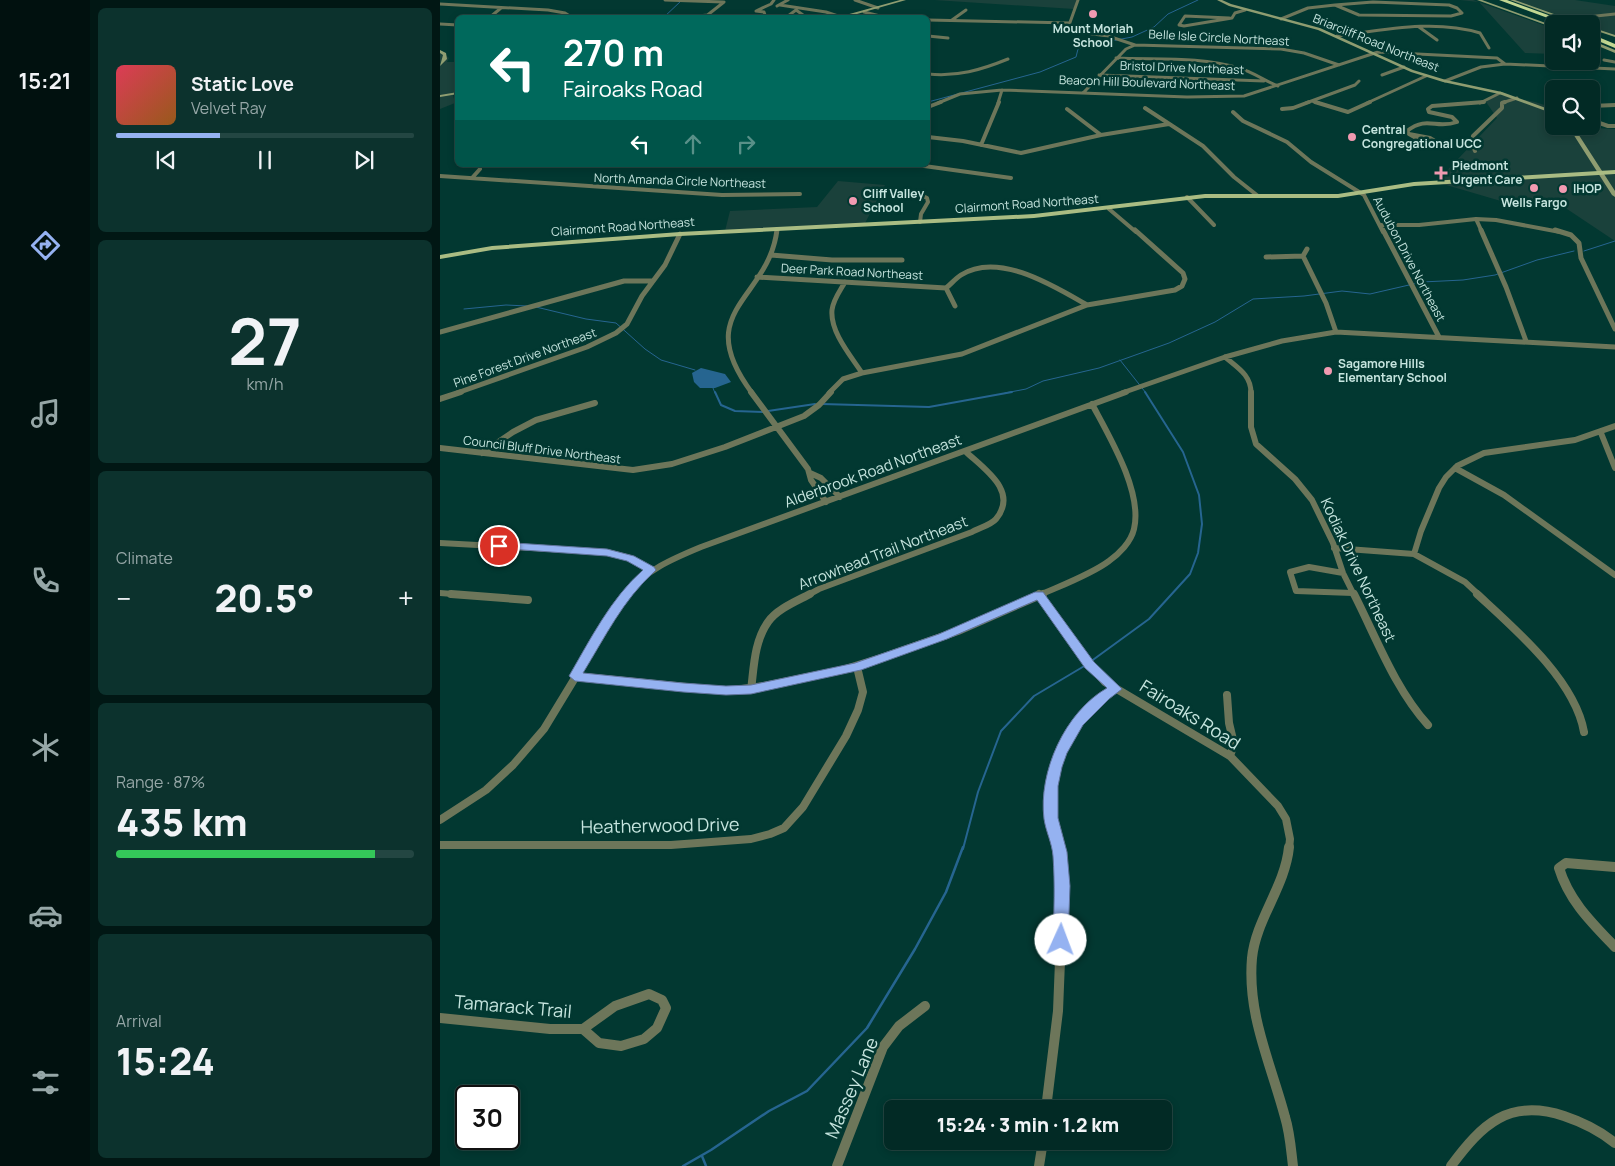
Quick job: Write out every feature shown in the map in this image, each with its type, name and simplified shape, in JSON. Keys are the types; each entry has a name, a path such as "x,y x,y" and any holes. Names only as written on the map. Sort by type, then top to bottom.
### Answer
{"highway":[{"path":"1492,0 1545,19"},
{"path":"1502,0 1548,15"},
{"path":"1600,34 1615,41"},
{"path":"1600,40 1615,46"}],"main road":[{"path":"848,15 904,0"},
{"name":"Briarcliff Road Northeast","path":"1218,0 1337,36 1426,76 1497,92 1545,109"},
{"path":"1480,0 1545,24"},
{"path":"1512,0 1551,15"},
{"path":"1600,32 1615,36"},
{"path":"1600,45 1615,52"},
{"path":"440,51 445,54 446,59 440,65"},
{"path":"440,96 455,94"},
{"path":"1576,135 1615,195"},
{"name":"Clairmont Road Northeast","path":"440,257 492,248 680,234 1029,217 1109,209 1187,197 1332,196 1414,184 1615,172"}],"street":[{"path":"665,0 724,1"},
{"path":"765,9 774,0"},
{"path":"755,15 756,12 780,5 788,0"},
{"path":"855,0 878,8"},
{"path":"1078,0 1068,28 1073,31 1108,36 1135,45"},
{"path":"707,15 724,1"},
{"path":"1281,19 1308,8 1335,5 1373,2 1444,4 1457,8 1462,14 1451,16 1359,15 1335,5"},
{"path":"440,4 560,11 567,15"},
{"path":"780,5 796,10 827,11 834,15"},
{"path":"493,15 501,8"},
{"path":"765,9 766,15"},
{"path":"789,15 796,10"},
{"path":"796,10 802,15"},
{"path":"952,20 966,10"},
{"path":"1229,18 1185,16 1179,25 1184,26 1229,18 1235,13 1246,10"},
{"path":"864,12 876,15"},
{"path":"1600,16 1614,13"},
{"path":"930,20 1070,23"},
{"path":"440,24 455,25"},
{"path":"1337,36 1419,27 1464,28 1478,32 1489,48"},
{"path":"1419,27 1437,40"},
{"path":"930,36 948,38"},
{"name":"Belle Isle Circle Northeast","path":"1084,92 1116,58 1126,49 1135,45 1281,49 1304,53 1340,65"},
{"path":"1375,53 1497,58 1505,64"},
{"name":"Beacon Hill Boulevard Northeast","path":"930,106 960,94 1002,90 1213,97 1244,96 1375,53"},
{"path":"1116,58 1225,65 1244,69 1264,81 1278,86"},
{"path":"930,74 942,76 966,74 982,70 1008,59"},
{"path":"1604,60 1615,62"},
{"path":"1445,81 1481,67 1505,64 1615,69"},
{"path":"1382,75 1404,67"},
{"name":"Bristol Drive Northeast","path":"1099,75 1264,81"},
{"path":"1312,101 1348,112 1426,76"},
{"path":"1282,109 1312,101 1355,85 1359,81"},
{"path":"981,145 995,114 1002,90"},
{"path":"1408,132 1414,124 1420,122 1448,124 1457,122 1452,117 1429,112 1428,109 1432,106 1482,103 1493,97 1497,92"},
{"path":"1475,151 1472,143 1473,136 1502,108 1502,103 1516,98"},
{"path":"1600,106 1615,105"},
{"path":"1145,108 1214,155 1234,177 1258,196"},
{"path":"1068,109 1100,135"},
{"name":"Audubon Drive Northeast","path":"1233,112 1243,121 1287,142 1333,177 1361,193 1380,225 1439,338"},
{"path":"1600,123 1615,126"},
{"path":"930,137 1021,153 1100,135 1136,131 1169,124"},
{"path":"1385,127 1408,132 1430,138 1434,141 1423,142 1408,132"},
{"path":"930,167 1011,178"},
{"path":"472,178 480,169"},
{"name":"North Amanda Circle Northeast","path":"440,176 722,195 800,194"},
{"path":"902,192 919,194 927,198 928,202 920,215 920,222"},
{"path":"1187,197 1214,225"},
{"name":"Council Bluff Drive Northeast","path":"440,448 633,470 672,464 804,416 819,406 838,383 862,373 962,354 1087,305 1169,292 1182,286 1185,279 1183,272 1109,209"},
{"path":"1380,225 1419,226 1476,219 1496,220 1563,232 1577,239 1581,248 1581,258 1615,329"},
{"path":"1476,219 1506,287 1526,342"},
{"path":"777,229 771,256 736,306 731,320 728,350 731,362 739,376 810,473 812,480 826,502"},
{"name":"Pine Forest Drive Northeast","path":"440,399 608,338 627,324 634,309 665,265 680,234"},
{"path":"1303,256 1307,249"},
{"path":"771,256 832,260 902,260"},
{"path":"1266,257 1303,256"},
{"path":"1303,256 1326,303 1336,332"},
{"path":"955,306 946,288 955,277 968,271 988,268 1012,269 1034,275 1087,305"},
{"name":"Deer Park Road Northeast","path":"757,277 946,288"},
{"path":"440,332 624,281 653,281"},
{"path":"845,282 836,298 832,313 843,343 862,373"},
{"name":"Alderbrook Road Northeast","path":"440,820 486,790 512,765 544,729 621,600 633,585 650,570 701,547 1092,404 1225,357 1282,341 1336,332 1615,346"},
{"name":"Kodiak Drive Northeast","path":"1225,357 1251,382 1251,426 1256,444 1295,478 1312,500 1334,548 1342,573 1399,683 1418,714 1428,725"},
{"path":"482,453 513,432 536,420 595,403"},
{"path":"575,676 683,688 726,691 751,690 857,667 943,636 1107,563 1128,542 1134,530 1137,514 1134,497 1112,442 1092,404"},
{"path":"1414,554 1439,489 1446,477 1455,468 1481,453 1560,444 1601,433 1615,426"},
{"path":"1601,433 1615,468"},
{"name":"Arrowhead Trail Northeast","path":"751,690 756,647 768,621 780,611 819,589 929,546 972,532 995,520 1005,503 1000,484 965,451"},
{"path":"1455,468 1504,495 1615,574"},
{"path":"810,473 821,478 840,497"},
{"path":"440,543 607,552 630,558 650,570"},
{"path":"1334,548 1414,554 1465,582 1528,642 1549,665 1581,714 1584,732"},
{"path":"1342,573 1308,567 1298,568 1290,572 1296,591 1353,594"},
{"path":"440,592 528,600"},
{"name":"Fairoaks Road","path":"1039,594 1090,665 1116,689 1230,756 1278,806 1286,819 1290,840 1288,860 1274,899 1259,929 1252,957 1251,995 1257,1028 1286,1119 1293,1166"},
{"name":"Heatherwood Drive","path":"440,845 671,845 751,839 770,834 784,828 803,807 846,736 858,710 863,692 857,667"},
{"path":"1047,1100 1058,1011 1063,886 1060,852 1051,818 1052,786 1060,753 1078,722 1104,696 1116,689"},
{"path":"1227,695 1234,744 1230,756"},
{"path":"1615,867 1566,863 1559,868 1561,880 1580,910 1615,947"},
{"name":"Tamarack Trail","path":"440,1018 550,1029 583,1029 614,1006 650,994 662,1000 666,1008 657,1028 644,1039 622,1046 599,1043 583,1029"},
{"name":"Massey Lane","path":"837,1166 884,1047 900,1026 925,1006"},
{"path":"1451,1166 1462,1150 1480,1132 1501,1118 1525,1109 1567,1117 1591,1127 1615,1143"},
{"path":"1040,1166 1041,1150"}],"shaded area":[{"path":"934,0 1077,0 1074,9"},
{"path":"1515,0 1575,0 1615,6 1615,35 1600,30 1600,15 1558,15"},
{"path":"1479,2 1545,26 1545,54 1525,53"},
{"path":"440,50 449,58 447,62 455,62 455,92 453,95 455,103 440,109"},
{"path":"1496,94 1545,105 1545,135 1600,135 1600,128 1615,129 1615,241 1558,203 1511,204 1436,182 1497,118 1486,102"},
{"path":"838,181 885,185 864,225 725,231 730,211 817,207"}],"water":[{"path":"701,368 725,374 731,382 715,388 700,388 694,382 692,373"}],"waterway":[{"path":"930,101 1040,72 1076,57 1078,49 1085,46 1132,37 1154,27 1168,14 1198,0"},
{"path":"666,15 681,1"},
{"path":"1584,251 1615,241"},
{"path":"1120,360 1169,343 1215,322 1253,299 1304,296 1342,291 1370,294 1422,282 1463,280 1495,275 1537,260 1574,251"},
{"path":"464,309 506,305 527,306"},
{"path":"536,307 586,319 616,323 645,349 661,360 695,370"},
{"path":"1005,393 1026,389 1043,381 1099,368 1120,360"},
{"path":"1120,360 1146,393"},
{"path":"713,388 715,393"},
{"path":"715,392 721,405 735,411 763,412"},
{"path":"822,404 929,407 1012,392"},
{"path":"1090,662 1149,619 1190,574 1198,553 1202,524 1199,495 1183,452 1145,392"},
{"path":"768,411 815,404"},
{"path":"963,849 978,792 1001,731 1034,696 1086,665"},
{"path":"683,1166 711,1150 769,1111 807,1091 867,1028 915,949 946,892 963,847"},
{"path":"702,1156 706,1166"}],"place":[{"name":"Mount Moriah School","path":"1093,14"},
{"name":"Central Congregational UCC","path":"1352,137"},
{"name":"Piedmont Urgent Care","path":"1441,173"},
{"name":"Wells Fargo","path":"1534,188"},
{"name":"IHOP","path":"1563,189"},
{"name":"Cliff Valley School","path":"853,201"},
{"name":"Sagamore Hills Elementary School","path":"1328,371"}],"route":[{"path":"499,546 607,552 630,558 650,570 633,585 621,600 575,676 683,688 726,691 751,690 857,667 943,636 1039,594 1090,665 1106,682 1116,689 1104,696 1078,722 1060,753 1055,767 1052,786 1051,818 1060,852 1063,886 1061,940"}]}
